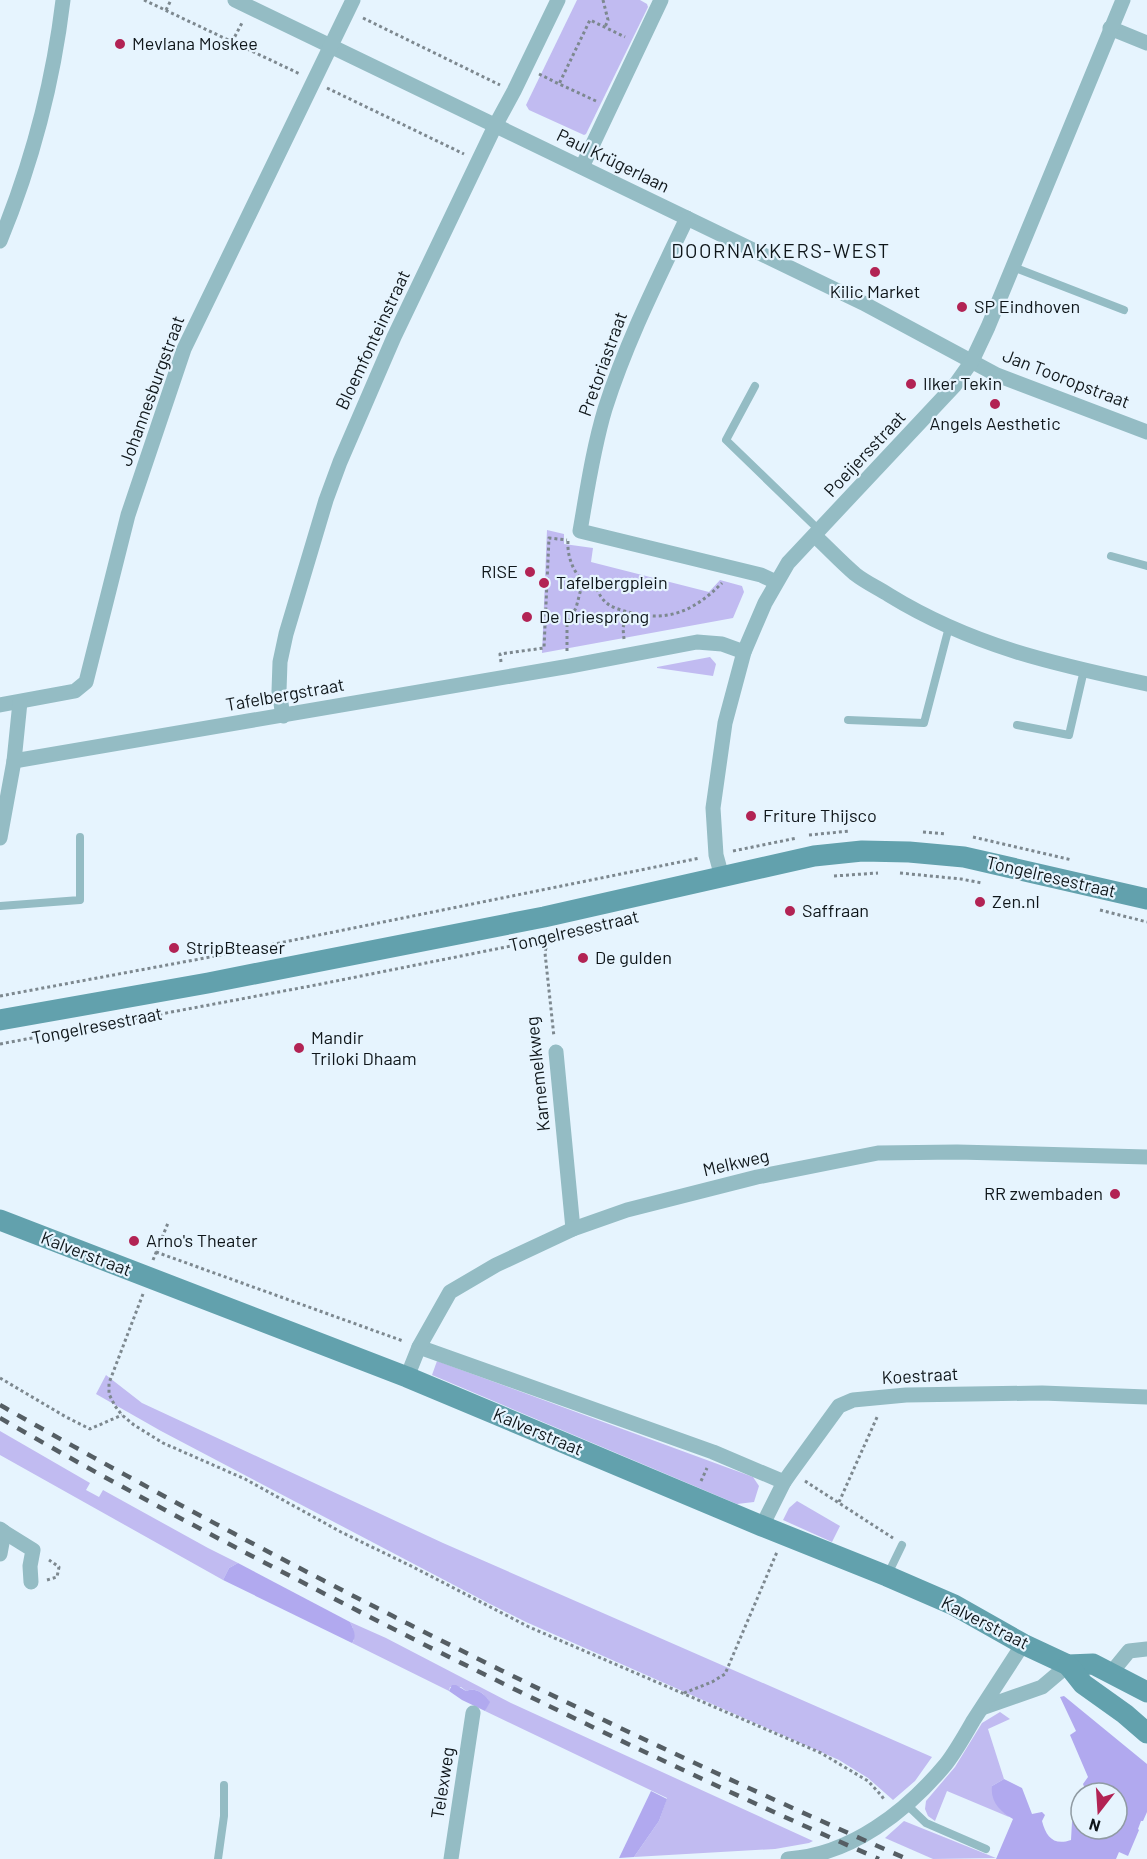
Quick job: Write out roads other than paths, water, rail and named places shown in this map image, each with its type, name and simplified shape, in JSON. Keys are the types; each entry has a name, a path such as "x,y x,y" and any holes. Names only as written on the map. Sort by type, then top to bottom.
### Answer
{"street":[{"path":"0,241 16,201 42,117 59,36 63,0"},
{"name":"Paul Krügerlaan","path":"234,0 862,303 972,361"},
{"name":"Bloemfonteinstraat","path":"282,716 279,691 280,662 286,634 326,500 340,462 394,337 558,0"},
{"path":"582,167 661,0"},
{"name":"Poeijersstraat","path":"722,877 716,855 713,808 725,723 744,652 765,603 789,563 955,385 972,361 1123,0"},
{"name":"Johannesburgstraat","path":"20,702 75,691 86,682 128,515 184,349 351,5"},
{"path":"1110,28 1147,43"},
{"name":"Pretoriastraat","path":"687,218 646,303 605,410 574,536 728,567 762,575 776,582"},
{"name":"Jan Tooropstraat","path":"972,361 997,375 1147,432"},
{"path":"817,533 855,574 915,611 949,627 991,645 1029,657 1147,684"},
{"name":"Tafelbergstraat","path":"14,761 566,667 697,642 711,642 744,652"},
{"path":"0,705 20,702 14,761 0,838"},
{"name":"Tongelresestraat","path":"0,1020 208,983 544,917 814,856 862,851 964,857 1147,899"},
{"name":"Karnemelkweg","path":"555,1052 573,1229"},
{"name":"Melkweg","path":"406,1377 419,1347 450,1292 496,1265 573,1229 627,1210 746,1180 878,1153 957,1152 1147,1157"},
{"name":"Kalverstraat","path":"0,1220 406,1377 954,1605 1023,1644 1068,1665 1083,1684 1147,1733"},
{"name":"Kalverstraat","path":"419,1347 788,1477"},
{"name":"Koestraat","path":"762,1526 788,1477 839,1406 853,1400 906,1395 1042,1393 1147,1397"},
{"path":"0,1554 2,1530 33,1550 30,1566 31,1582"},
{"path":"788,1859 807,1857 831,1850 867,1833 893,1816 926,1787 948,1762 1023,1644"},
{"path":"1111,1673 1129,1651 1147,1649"},
{"name":"Kalverstraat","path":"1068,1665 1093,1664 1147,1692"},
{"path":"982,1708 1042,1687 1068,1665"},
{"name":"Telexweg","path":"451,1859 473,1713"}],"lane":[{"path":"1013,267 1124,310"},
{"path":"754,386 726,440 817,533"},
{"path":"1111,556 1147,566"},
{"path":"848,720 924,723 949,627"},
{"path":"1017,725 1070,735 1084,670"},
{"path":"0,906 80,900 80,837"},
{"path":"887,1576 902,1545"},
{"path":"218,1859 224,1816 224,1785"},
{"path":"906,1804 926,1823 986,1849"}],"railway":[{"path":"0,1405 222,1527 448,1644 676,1754 907,1859"},
{"path":"0,1418 212,1535 427,1646 652,1755 879,1859"}],"place":[{"name":"Mevlana Moskee","path":"120,44"},
{"name":"Kilic Market","path":"875,272"},
{"name":"SP Eindhoven","path":"962,307"},
{"name":"Ilker Tekin","path":"911,384"},
{"name":"Angels Aesthetic","path":"995,404"},
{"name":"RISE","path":"530,572"},
{"name":"Tafelbergplein","path":"544,583"},
{"name":"De Driesprong","path":"527,617"},
{"name":"Friture Thijsco","path":"751,816"},
{"name":"Zen.nl","path":"980,902"},
{"name":"Saffraan","path":"790,911"},
{"name":"StripBteaser","path":"174,948"},
{"name":"De gulden","path":"583,958"},
{"name":"Mandir Triloki Dhaam","path":"299,1048"},
{"name":"RR zwembaden","path":"1115,1194"},
{"name":"Arno's Theater","path":"134,1241"}],"district":[{"name":"DOORNAKKERS-WEST","path":"781,251"}]}
